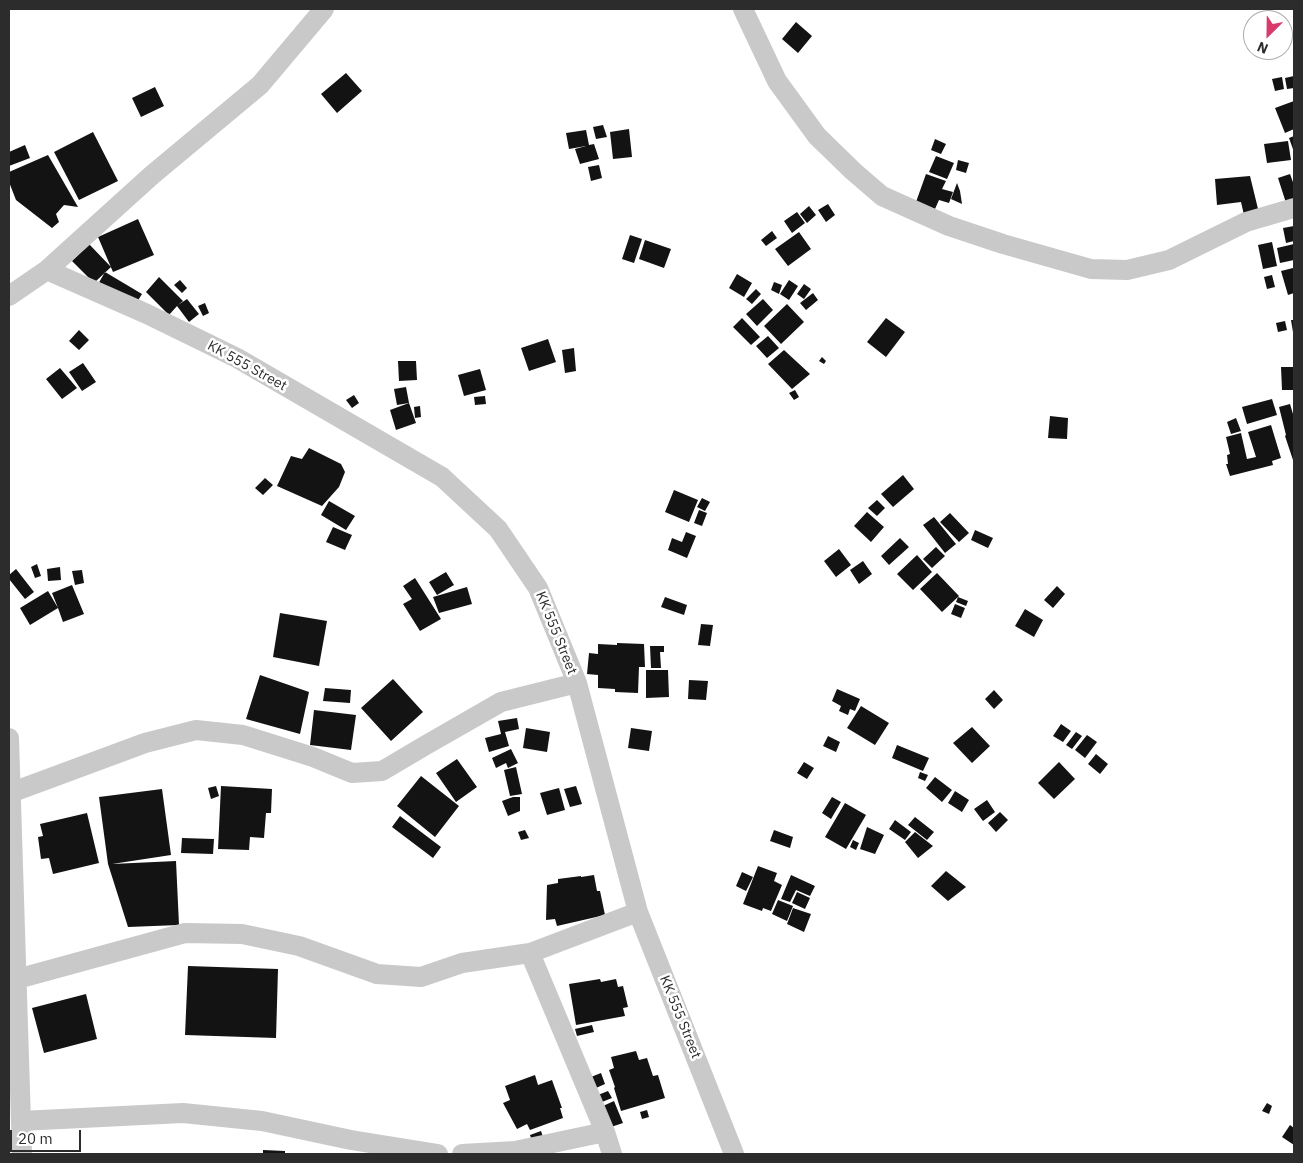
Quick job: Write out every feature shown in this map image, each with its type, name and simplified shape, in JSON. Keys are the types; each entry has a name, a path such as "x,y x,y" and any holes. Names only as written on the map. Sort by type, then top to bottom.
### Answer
{"street":[{"path":"9,296 47,270 152,175 260,85 324,9"},
{"path":"743,9 777,80 817,136 882,196 949,226 1003,244 1091,269 1127,270 1169,260 1246,222 1294,208"},
{"name":"KK 555 Street","path":"47,270 147,314 237,358 442,478 498,529 538,588 577,683 638,912 734,1154"},
{"path":"10,793 145,743 196,730 243,735 313,757 352,773 382,771 501,702 577,683"},
{"path":"9,738 22,1154"},
{"path":"17,979 185,933 242,934 299,946 377,974 421,977 462,964 530,952 638,912"},
{"path":"530,952 605,1132 612,1154"},
{"path":"21,1121 182,1113 262,1121 352,1140 438,1154"},
{"path":"462,1154 515,1151 605,1132"}],"building":[{"path":"796,22 812,36 798,53 782,39"},
{"path":"346,73 362,91 337,113 321,94"},
{"path":"1294,76 1294,88 1287,89 1285,78"},
{"path":"1282,77 1284,89 1275,91 1272,79"},
{"path":"155,87 164,106 141,117 132,98"},
{"path":"1294,101 1294,129 1285,133 1275,108"},
{"path":"603,125 607,137 596,139 593,127"},
{"path":"629,129 632,157 613,159 610,132"},
{"path":"586,130 589,145 594,144 599,159 580,164 575,149 586,146 569,149 566,133"},
{"path":"93,132 118,181 79,200 54,152"},
{"path":"1294,136 1294,152 1289,138"},
{"path":"935,139 946,144 941,154 931,150"},
{"path":"1288,141 1291,160 1267,163 1264,144"},
{"path":"25,145 30,158 9,166 9,152"},
{"path":"48,155 78,207 64,205 56,214 59,222 52,228 16,200 9,182 9,172"},
{"path":"936,156 954,163 947,179 929,172"},
{"path":"958,160 969,163 966,173 956,170"},
{"path":"599,165 602,178 591,181 588,167"},
{"path":"926,174 946,181 942,189 953,192 949,203 939,200 935,209 916,202"},
{"path":"1290,174 1294,185 1294,203 1287,206 1278,178"},
{"path":"1250,176 1259,213 1244,215 1241,202 1217,205 1215,179"},
{"path":"957,183 960,191 962,204 951,199"},
{"path":"828,204 835,215 826,222 818,210"},
{"path":"809,206 816,215 807,223 800,214"},
{"path":"797,212 805,223 792,233 784,221"},
{"path":"138,219 154,255 113,272 98,237"},
{"path":"1294,226 1294,241 1286,243 1283,228"},
{"path":"772,231 777,238 766,246 761,240"},
{"path":"799,232 811,249 788,266 775,249"},
{"path":"630,235 642,239 634,263 622,259"},
{"path":"645,240 671,249 664,268 639,259"},
{"path":"1272,242 1277,266 1263,269 1258,245"},
{"path":"89,244 111,267 94,283 72,261"},
{"path":"1294,244 1294,260 1280,263 1277,248"},
{"path":"1293,268 1294,293 1288,295 1281,271"},
{"path":"105,272 142,294 134,307 97,286"},
{"path":"737,274 752,283 744,297 729,288"},
{"path":"1272,275 1275,287 1267,289 1264,277"},
{"path":"159,277 183,301 178,305 187,299 199,314 189,322 177,306 169,315 146,292"},
{"path":"180,280 187,288 182,293 174,285"},
{"path":"789,280 798,286 789,300 780,294"},
{"path":"774,282 782,285 779,294 771,290"},
{"path":"804,284 811,289 804,299 797,294"},
{"path":"756,289 761,294 752,304 746,299"},
{"path":"813,293 818,300 806,310 800,303"},
{"path":"763,299 773,310 757,326 746,314"},
{"path":"205,303 209,313 203,316 198,306"},
{"path":"787,304 804,322 781,344 764,326"},
{"path":"742,318 760,337 751,345 733,327"},
{"path":"886,318 905,332 886,357 867,342"},
{"path":"1291,320 1294,320 1294,332 1293,332"},
{"path":"1285,321 1287,330 1278,332 1276,323"},
{"path":"79,330 89,340 79,350 69,341"},
{"path":"768,336 779,348 767,358 756,346"},
{"path":"548,339 556,362 529,371 521,348"},
{"path":"574,348 576,371 565,373 562,350"},
{"path":"784,350 810,374 792,389 768,364"},
{"path":"822,357 826,361 824,364 819,361"},
{"path":"398,361 416,361 417,380 399,381"},
{"path":"83,363 96,382 82,391 69,372"},
{"path":"1281,367 1294,367 1294,390 1282,390"},
{"path":"60,368 77,388 62,399 46,379"},
{"path":"480,369 486,390 464,396 458,375"},
{"path":"406,387 409,403 397,405 394,389"},
{"path":"795,390 799,397 794,400 789,393"},
{"path":"354,395 359,403 352,408 346,400"},
{"path":"485,396 486,404 475,405 474,397"},
{"path":"1272,399 1277,415 1247,424 1242,407"},
{"path":"409,403 416,423 396,430 390,410"},
{"path":"1290,404 1294,413 1294,460 1285,436 1279,407"},
{"path":"420,406 421,417 415,418 414,407"},
{"path":"1050,416 1068,418 1067,439 1048,438"},
{"path":"1236,418 1241,431 1231,434 1227,422"},
{"path":"1271,425 1281,458 1272,461 1273,465 1230,476 1226,464 1228,464 1227,455 1230,454 1226,437 1241,433 1247,459 1256,457 1248,432"},
{"path":"309,448 341,464 345,472 339,487 322,506 277,486 291,456 302,459"},
{"path":"903,475 914,489 893,507 881,494"},
{"path":"265,478 273,485 263,495 255,488"},
{"path":"674,490 698,500 689,522 665,512"},
{"path":"702,498 710,502 705,511 697,507"},
{"path":"877,500 885,508 877,516 868,508"},
{"path":"329,501 355,516 346,530 321,515"},
{"path":"699,510 707,513 702,526 694,523"},
{"path":"867,512 884,527 871,542 854,526"},
{"path":"950,513 969,533 959,542 940,522"},
{"path":"934,517 956,544 945,553 923,525"},
{"path":"333,527 352,535 345,550 326,542"},
{"path":"975,530 993,538 988,548 971,540"},
{"path":"686,532 696,536 687,558 668,550 672,538 682,542"},
{"path":"900,538 909,547 889,565 881,556"},
{"path":"936,547 945,556 932,568 923,559"},
{"path":"839,549 851,565 836,577 824,561"},
{"path":"917,555 932,572 913,590 897,574"},
{"path":"863,561 872,574 859,584 850,570"},
{"path":"37,564 41,576 35,578 31,567"},
{"path":"60,567 61,580 48,581 47,569"},
{"path":"16,569 34,592 25,599 9,579 9,575"},
{"path":"82,570 84,583 75,585 72,571"},
{"path":"446,572 454,585 437,595 429,582"},
{"path":"937,573 959,596 942,612 920,589"},
{"path":"415,578 441,619 420,631 403,604 412,599 403,586"},
{"path":"72,585 84,614 63,622 52,593"},
{"path":"1057,586 1065,594 1053,608 1044,600"},
{"path":"467,587 472,604 439,613 433,597"},
{"path":"48,591 58,608 30,625 20,608"},
{"path":"665,597 687,605 684,615 661,607"},
{"path":"958,597 968,601 966,606 956,602"},
{"path":"955,604 965,608 961,618 951,614"},
{"path":"1025,609 1043,620 1034,637 1015,626"},
{"path":"280,613 327,621 319,666 273,657"},
{"path":"701,624 713,625 710,646 698,645"},
{"path":"617,643 644,644 645,667 639,667 638,693 615,692 615,689 598,688 598,675 587,674 589,653 598,654 598,644 617,645"},
{"path":"650,646 664,646 664,652 660,652 661,668 651,668"},
{"path":"646,670 668,670 669,697 646,698"},
{"path":"260,675 309,692 300,734 246,719"},
{"path":"393,679 423,712 391,741 361,708"},
{"path":"689,680 708,681 706,700 688,699"},
{"path":"325,688 351,690 350,703 323,701"},
{"path":"837,689 860,699 855,711 850,709 848,715 839,711 841,706 832,701"},
{"path":"994,690 1003,700 994,709 985,699"},
{"path":"861,706 889,723 875,745 847,728"},
{"path":"314,710 356,715 351,750 310,745"},
{"path":"517,718 519,729 505,732 509,746 489,752 485,738 501,734 498,721"},
{"path":"1061,724 1071,731 1063,742 1053,736"},
{"path":"972,727 990,746 972,763 953,743"},
{"path":"526,728 550,732 547,752 523,748"},
{"path":"631,728 652,731 649,751 628,748"},
{"path":"1076,732 1082,736 1072,749 1066,745"},
{"path":"1087,735 1097,742 1085,758 1075,750"},
{"path":"828,736 840,742 836,752 823,746"},
{"path":"897,745 929,758 923,771 892,758"},
{"path":"511,749 518,763 508,768 506,763 496,768 492,758"},
{"path":"1096,754 1108,764 1100,774 1088,764"},
{"path":"457,759 477,787 456,802 436,773"},
{"path":"804,762 814,768 807,779 797,773"},
{"path":"1059,762 1075,779 1054,799 1038,783"},
{"path":"516,767 522,794 510,796 504,770"},
{"path":"920,772 928,775 925,781 918,778"},
{"path":"421,776 459,806 435,837 397,806"},
{"path":"935,777 952,790 942,802 926,788"},
{"path":"216,786 219,796 211,799 208,788"},
{"path":"221,786 272,789 271,813 266,813 264,838 250,837 249,850 218,849"},
{"path":"576,786 582,804 570,807 564,789"},
{"path":"559,788 565,810 547,815 540,793"},
{"path":"162,789 171,855 112,864 176,861 179,925 128,927 108,864 99,797"},
{"path":"955,791 969,800 962,812 948,803"},
{"path":"513,797 520,797 520,811 508,816 502,801"},
{"path":"832,797 841,802 831,819 822,813"},
{"path":"987,800 995,812 983,821 974,809"},
{"path":"845,803 866,815 846,849 825,837"},
{"path":"1000,812 1008,820 996,832 988,823"},
{"path":"87,813 99,863 53,874 49,858 41,859 38,837 43,836 40,824"},
{"path":"400,816 441,847 433,858 392,827"},
{"path":"915,817 934,832 927,840 908,825"},
{"path":"895,820 911,832 905,840 889,829"},
{"path":"867,827 884,835 875,854 860,849"},
{"path":"525,830 529,838 521,840 518,832"},
{"path":"774,830 793,837 790,848 770,841"},
{"path":"915,832 933,846 918,858 905,842"},
{"path":"182,838 214,839 213,854 181,853"},
{"path":"853,840 859,843 856,850 850,847"},
{"path":"758,866 777,873 774,881 782,885 771,911 763,908 762,911 743,904"},
{"path":"946,871 966,887 948,901 931,886"},
{"path":"742,872 753,877 746,891 736,886"},
{"path":"594,875 597,891 600,891 605,915 557,926 555,919 546,920 547,885 558,883 558,879"},
{"path":"791,875 815,886 810,896 796,890 790,902 781,899"},
{"path":"797,892 810,898 805,909 792,903"},
{"path":"778,900 793,906 787,921 772,914"},
{"path":"793,908 811,914 804,932 787,924"},
{"path":"188,966 278,969 276,1038 185,1035"},
{"path":"600,979 601,982 616,979 618,987 623,986 628,1007 623,1008 625,1016 576,1025 569,984"},
{"path":"86,994 97,1039 44,1053 32,1008"},
{"path":"592,1025 594,1032 577,1036 575,1029"},
{"path":"636,1051 639,1060 647,1058 653,1076 658,1075 665,1098 621,1111 609,1070 614,1068 611,1057"},
{"path":"601,1073 605,1084 596,1088 591,1077"},
{"path":"535,1075 538,1085 552,1080 562,1108 560,1108 563,1118 530,1130 527,1124 517,1129 503,1103 510,1100 505,1086"},
{"path":"608,1091 612,1098 602,1102 598,1095"},
{"path":"614,1101 623,1123 611,1127 603,1106"},
{"path":"1267,1103 1272,1106 1269,1114 1262,1111"},
{"path":"647,1110 649,1117 642,1119 640,1112"},
{"path":"1290,1125 1294,1128 1294,1145 1282,1137"},
{"path":"541,1131 544,1140 533,1144 530,1135"},
{"path":"263,1150 285,1151 285,1154 263,1154"}]}
